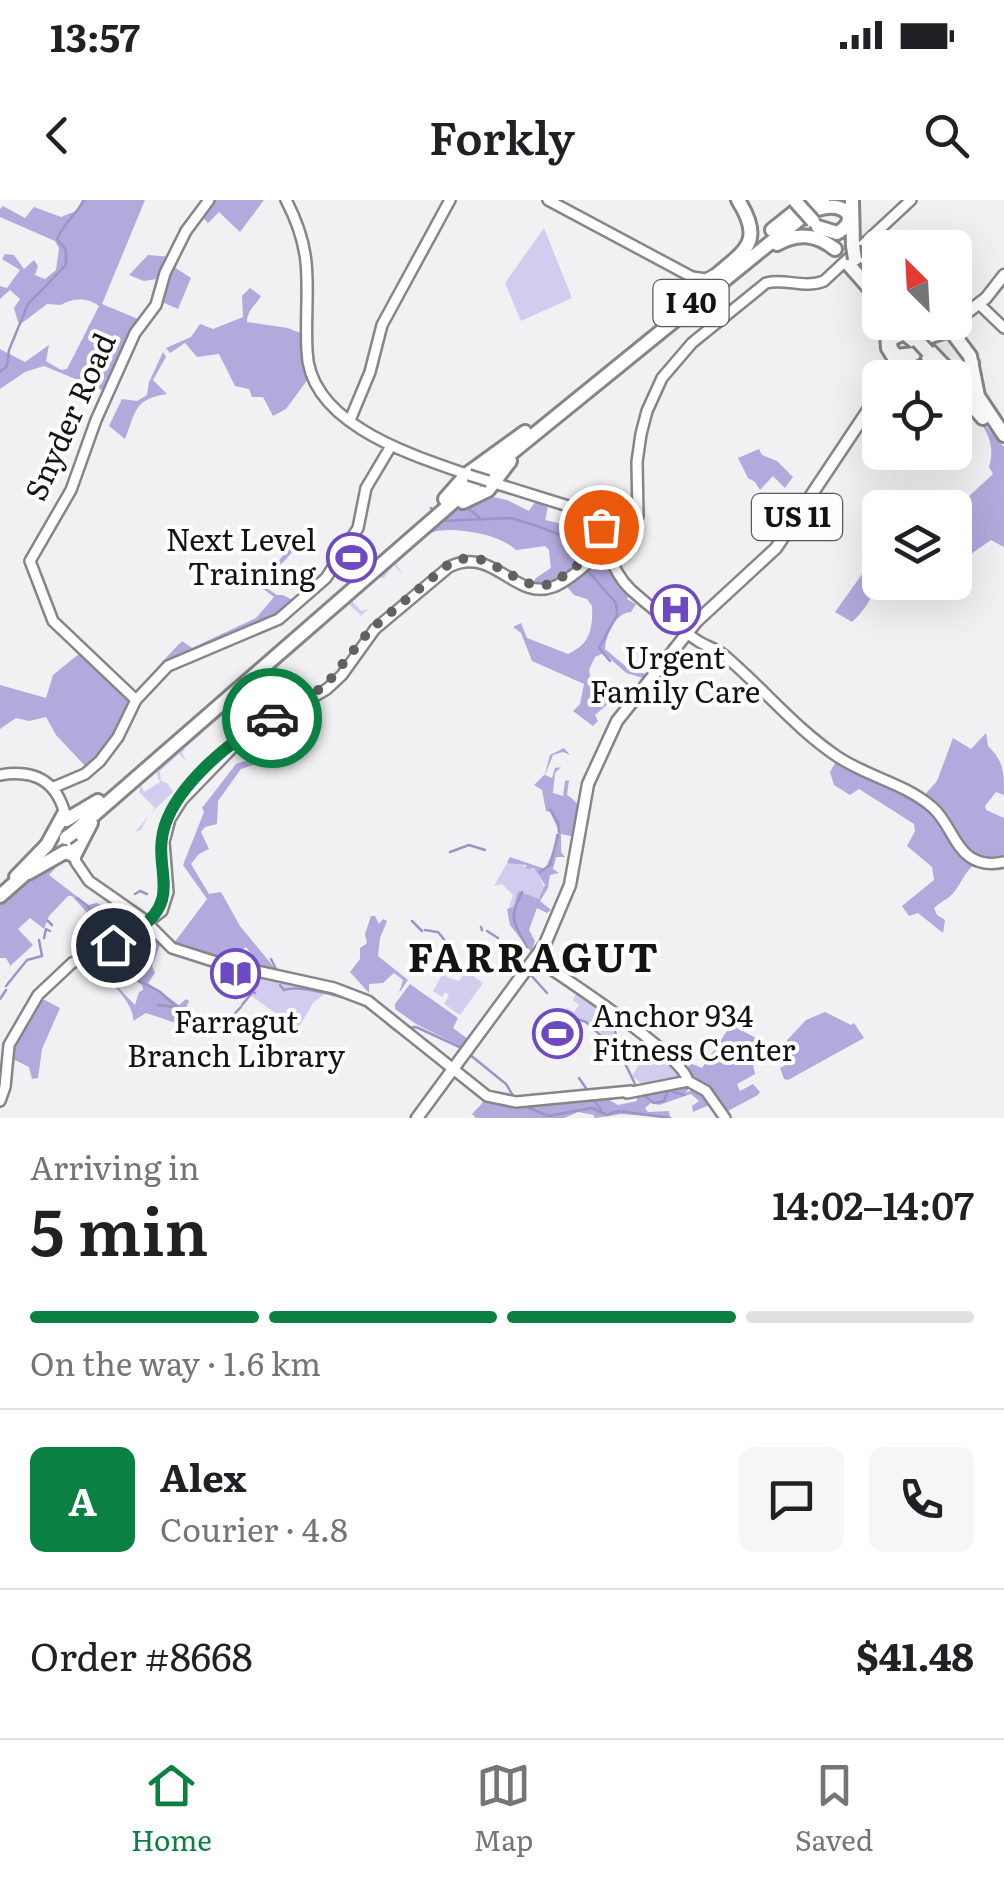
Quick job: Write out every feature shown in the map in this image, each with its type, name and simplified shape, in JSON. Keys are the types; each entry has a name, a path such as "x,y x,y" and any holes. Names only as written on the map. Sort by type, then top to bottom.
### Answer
{"highway":[{"path":"710,286 750,240 751,224 735,200"},
{"path":"750,200 750,214 759,224 774,226 784,220"},
{"path":"848,255 852,200"},
{"path":"647,338 804,201 814,223 862,274"},
{"name":"I 40","path":"567,405 710,286 804,201"},
{"name":"I 40","path":"69,834 804,201"},
{"path":"710,286 774,245 828,203 839,203 848,212 848,225 841,232 829,233 814,223"},
{"path":"774,245 802,236 821,240 848,255"},
{"path":"911,360 927,340"},
{"path":"934,340 970,356 978,396 1004,439"},
{"path":"972,403 1004,439"},
{"path":"402,545 462,476 567,405"},
{"path":"402,545 497,482 513,458 567,405"},
{"path":"972,408 1004,439"},
{"name":"I 40","path":"0,894 402,545"}],"main road":[{"path":"972,309 1004,275"},
{"name":"US 11","path":"417,1118 532,960 568,890 592,774 616,722 687,632 776,548 862,419"}],"street":[{"name":"Snyder Road","path":"133,698 53,621 30,562 71,490 96,420 135,333 156,304 165,274 186,231 208,200"},
{"path":"286,200 301,234 309,275 306,352 310,372 324,398 392,446 462,476 497,482 592,519 632,591 722,654 828,750 858,770 905,788 935,809 961,849 986,864 1004,862"},
{"path":"350,420 370,372 382,325 450,200"},
{"path":"548,200 700,280 713,275 745,244 746,224 735,200"},
{"path":"1,1099 12,1038 43,988 72,963 113,946 162,911 166,895 165,831 177,804 220,757 247,735 325,686 370,630 450,563 466,558 484,560 521,581 539,586 558,580 608,545 628,527 640,508 637,462 641,434 654,393 670,366 764,284 778,281 809,286 824,280 911,200"},
{"path":"979,304 1004,328"},
{"path":"58,788 100,761 118,737 133,698 174,662 282,618 324,580 359,525 366,488 392,446"},
{"path":"0,776 25,772 58,788"},
{"path":"58,788 69,834 88,881 148,923 178,952 334,988 368,1001 485,1095 499,1100 631,1092 688,1081 706,1091 724,1118"},
{"path":"532,960 660,1048 685,1072 688,1081"}],"shaded area":[{"path":"82,200 145,200 102,304 138,319 146,315 163,278 144,281 129,275 148,255 172,257 171,265 191,278 178,309 155,303 107,392 44,366 25,372 0,389 0,349 25,362 49,345 46,361 61,370 67,369 99,306 80,300 47,304 18,322 14,308 20,299 10,290 0,299 0,286 7,288 20,270 2,259 5,254 14,255 24,269 34,260 38,266 35,275 45,279 56,270 59,248 55,241 0,217 0,209 3,206 25,218 34,207 61,217 76,211"},
{"path":"210,200 264,200 240,232 219,212 208,223 199,214"},
{"path":"544,228 572,298 521,321 505,283"},
{"path":"250,288 261,296 247,322 303,334 308,379 286,409 273,416 263,397 252,397 249,389 235,386 219,354 197,357 185,343 170,353 166,348 191,337 200,324 213,329 243,317 242,296"},
{"path":"163,352 166,357 153,380 167,394 142,403 125,439 109,426 122,399 137,401 147,395"},
{"path":"972,412 1004,447 1004,547 991,540 972,553 972,493 993,474 989,467 989,438"},
{"path":"759,449 793,477 785,488 773,476 760,490 748,478 738,458"},
{"path":"484,495 529,511 536,501 548,504 545,520 583,529 589,525 602,547 560,577 532,584 551,568 545,546 516,550 498,539 474,532 429,533 464,503"},
{"path":"500,499 529,511 536,501 548,504 546,520 583,529 590,524 556,581 536,578 551,568 545,546 516,550 497,536 442,528 425,536 396,564 403,575 394,565 384,578 352,601 361,611 369,609 359,617 348,604 261,681 260,692 269,704 255,716 249,709 257,713 263,708 259,697 244,697 185,748 182,753 187,762 179,754 160,771 161,781 173,792 150,814 155,808 139,792 141,785 144,792 160,782 156,772 293,650 149,768 440,521 444,522 446,516"},
{"path":"292,545 293,551 262,585 296,602 264,622 191,650 158,670 182,641 192,648 256,618 274,597 258,585"},
{"path":"604,553 631,592 627,599 636,604 612,626 605,649 630,670 650,675 646,679 626,673 604,653 595,657 589,670 591,682 620,696 616,703 608,704 595,715 598,721 593,726 573,711 580,704 584,684 532,661 521,633 513,627 521,623 527,638 568,654 581,646 591,629 592,606 587,599 574,595 563,582"},
{"path":"862,574 862,600 869,600 859,615 852,622 835,612"},
{"path":"80,653 131,704 108,748 88,769 56,735 46,717 29,721 16,718 0,729 0,685 46,698 53,675"},
{"path":"986,733 988,746 1003,773 1004,795 996,792 985,806 1004,818 1004,861 989,861 966,850 921,799 937,781 953,738 971,749"},
{"path":"287,746 287,754 241,769 218,801 217,824 201,832 209,849 191,864 209,894 221,892 240,926 277,971 257,968 246,947 227,962 175,946 207,899 183,865 204,812 202,808 236,764"},
{"path":"564,748 570,755 553,755 545,775 552,778 555,768 561,767 555,773 553,793 563,796 565,781 569,780 567,795 577,804 579,818 575,837 561,834 561,852 565,857 556,857 553,869 559,873 550,875 540,901 551,910 547,913 537,908 529,930 535,941 531,952 510,925 507,909 514,906 518,891 539,899 545,885 534,868 507,863 510,857 545,869 556,834 560,833 546,811 542,790 534,785 545,774 550,755"},
{"path":"838,758 905,789 933,809 977,863 952,894 934,908 945,920 943,933 918,913 909,916 902,906 934,880 932,867 907,846 915,831 914,824 859,789 850,795 834,785 830,772"},
{"path":"65,853 69,859 49,875 88,905 97,903 105,907 103,914 111,920 113,944 93,934 88,914 68,896 49,916 44,929 30,918 18,929 33,945 9,967 0,983 10,965 6,958 0,958 0,899"},
{"path":"507,863 536,870 545,889 539,899 518,892 514,906 509,907 513,895 502,884 494,886"},
{"path":"371,916 379,924 383,919 387,921 378,956 408,980 399,993 403,980 394,973 383,983 369,984 369,993 350,972 360,959 360,948 367,943 365,934"},
{"path":"154,935 160,945 152,966 155,973 148,983 179,1005 189,1001 181,1020 184,1022 179,1024 146,1013 133,1021 117,988 87,965 88,958 93,962 103,955 100,969 135,1005 142,985 125,974 115,947 124,944 137,958 151,948"},
{"path":"447,963 458,970 446,977 459,981 466,971 483,983 460,1015 444,1004 449,995 445,992 442,997 433,991 442,975 439,972"},
{"path":"229,968 329,990 313,1003 298,1029 226,978"},
{"path":"410,984 458,1018 453,1028 468,1039 464,1048 395,1009"},
{"path":"578,990 664,1052 683,1078 641,1087 632,1076 651,1044 611,1015 616,1047 591,1024 563,1014 567,1008 574,1012 579,1005 573,1000"},
{"path":"39,997 60,1008 42,1049 38,1078 32,1079 29,1067 11,1058 10,1048"},
{"path":"825,1012 854,1023 864,1038 784,1079 780,1068 790,1063 776,1052 806,1020"},
{"path":"731,1025 760,1040 770,1051 752,1060 755,1074 737,1084 740,1091 753,1084 760,1092 758,1095 726,1112 685,1068 692,1064 702,1068"},
{"path":"681,1084 690,1086 686,1093 697,1087 709,1105 693,1112 692,1106 699,1101 691,1094 659,1105 651,1103 645,1108 648,1112 669,1111 670,1118 622,1114 594,1118 578,1112 564,1118 476,1118 472,1114 486,1099 518,1106 606,1098 618,1105 637,1101 636,1093"}],"waterway":[{"path":"0,372 7,366 9,350 28,304 66,265 66,250 57,239 84,200"},
{"path":"468,508 481,519"},
{"path":"440,521 511,518 540,527"},
{"path":"542,528 576,541 588,559"},
{"path":"590,566 587,570 616,603 617,615 599,648 610,661"},
{"path":"550,809 559,832"},
{"path":"540,872 550,865 558,835"},
{"path":"450,852 469,845 485,850"},
{"path":"522,892 514,920 527,947"},
{"path":"135,894 147,894"},
{"path":"77,898 89,907 96,932 108,943"},
{"path":"48,921 52,925"},
{"path":"412,921 422,931"},
{"path":"44,938 46,929 50,931"},
{"path":"425,930 437,932"},
{"path":"487,931 498,938"},
{"path":"438,932 447,943"},
{"path":"6,986 27,960 42,956 39,940"},
{"path":"447,946 449,958"},
{"path":"118,948 128,960 133,978 159,991 178,1008"},
{"path":"96,963 103,956"},
{"path":"271,959 277,971"},
{"path":"529,973 547,993"},
{"path":"225,980 240,990 255,993"},
{"path":"286,982 290,984"},
{"path":"280,985 284,990 315,991 353,1001 396,1031"},
{"path":"0,999 6,990"},
{"path":"242,1005 251,994"},
{"path":"158,1005 181,1008 194,1019"},
{"path":"196,1021 217,1032 241,1007"},
{"path":"550,1014 555,1010"},
{"path":"568,1016 586,1022 620,1053 636,1086"},
{"path":"613,1018 618,1049"},
{"path":"408,1028 416,1027 464,1049"},
{"path":"469,1054 506,1084 515,1099"},
{"path":"579,1078 588,1091"},
{"path":"642,1094 654,1103 664,1101 668,1090 684,1095"},
{"path":"592,1099 601,1109"},
{"path":"522,1105 548,1116 592,1108 607,1115 619,1111 670,1118"}],"way so far":[{"path":"272,718 325,686 370,630 450,563 466,558 484,560 531,585 550,584 606,544 591,520 601,527"}],"place":[{"name":"Next Level Training","path":"351,558"},
{"name":"Urgent Family Care","path":"675,610"},
{"name":"Farragut Branch Library","path":"236,974"},
{"name":"Anchor 934 Fitness Center","path":"557,1034"}],"district":[{"name":"FARRAGUT","path":"534,958"}],"route":[{"path":"113,945 148,923 162,906 166,888 161,854 163,831 173,806 235,740 272,718"}]}
